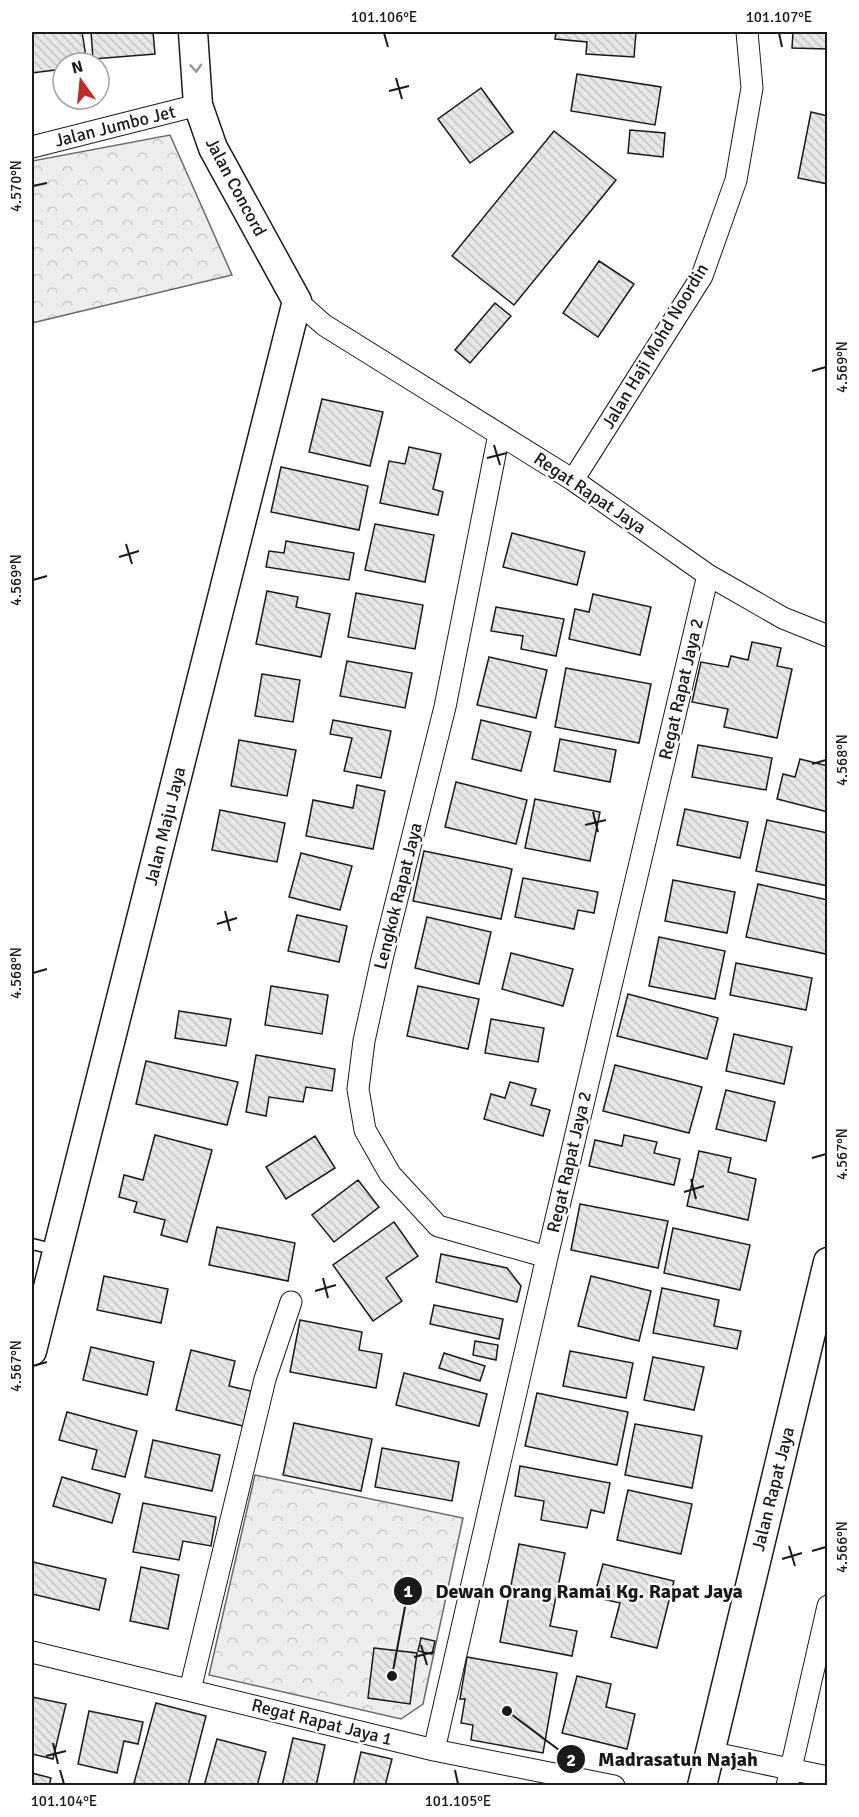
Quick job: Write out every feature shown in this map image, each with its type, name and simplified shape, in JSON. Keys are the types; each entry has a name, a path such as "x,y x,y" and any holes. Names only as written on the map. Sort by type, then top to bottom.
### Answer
{"street":[{"name":"Jalan Concord","path":"194,32 198,105 213,148 297,301"},
{"name":"Jalan Haji Mohd Noordin","path":"573,480 702,276 736,180 752,88 747,32"},
{"name":"Jalan Jumbo Jet","path":"32,147 198,105"},
{"name":"Regat Rapat Jaya","path":"297,301 324,325 573,480 708,575 783,618 828,636"},
{"name":"Jalan Maju Jaya","path":"32,1351 44,1247 297,301"},
{"name":"Lengkok Rapat Jaya","path":"499,434 445,707 382,959 364,1041 358,1089 365,1130 390,1174 438,1226 547,1257"},
{"name":"Regat Rapat Jaya 2","path":"434,1750 547,1257 708,575"},
{"name":"Jalan Rapat Jaya","path":"702,1785 828,1262"},
{"path":"190,1690 265,1379 291,1302"},
{"path":"788,1777 828,1606"},
{"name":"Regat Rapat Jaya 1","path":"32,1652 434,1750 614,1785"},
{"path":"709,1752 788,1777 828,1777"}],"green space":[{"path":"170,135 232,275 32,323 32,161"},
{"path":"255,1475 463,1518 423,1704 401,1719 209,1675"}],"building":[{"path":"32,32 82,32 85,51 51,51 51,71 32,73"},
{"path":"91,32 153,32 155,54 111,58 111,51 92,51"},
{"path":"556,32 636,32 634,57 586,54 587,42 555,39"},
{"path":"793,32 828,32 828,49 792,48"},
{"path":"577,74 661,87 655,125 571,111"},
{"path":"481,88 513,132 470,163 438,119"},
{"path":"811,112 828,116 828,184 798,178"},
{"path":"630,130 665,133 663,157 628,153"},
{"path":"554,131 616,180 514,305 452,256"},
{"path":"599,261 634,284 598,337 563,313"},
{"path":"495,303 511,316 470,363 455,350"},
{"path":"322,399 383,412 370,466 309,452"},
{"path":"409,447 441,454 433,489 443,492 438,515 380,503 389,461 405,464"},
{"path":"281,467 368,486 359,530 271,512"},
{"path":"375,524 434,535 425,582 365,570"},
{"path":"512,533 585,552 577,585 503,567"},
{"path":"286,541 354,553 349,580 266,567 269,551 284,553"},
{"path":"267,591 298,597 296,607 330,614 321,657 256,644"},
{"path":"356,593 423,605 415,649 348,637"},
{"path":"593,594 651,607 640,655 569,639 575,609 589,612"},
{"path":"496,607 564,619 556,656 521,649 523,636 491,631"},
{"path":"752,642 781,648 777,666 792,669 777,738 724,727 728,709 692,702 701,662 728,667 731,656 748,660"},
{"path":"489,657 547,670 536,718 477,705"},
{"path":"347,661 412,673 405,708 340,696"},
{"path":"566,668 651,684 639,743 555,727"},
{"path":"262,674 300,680 293,722 255,716"},
{"path":"333,720 391,731 381,778 344,771 352,738 330,734"},
{"path":"481,720 531,732 521,771 472,759"},
{"path":"560,739 616,750 610,782 554,771"},
{"path":"239,740 296,750 287,796 231,786"},
{"path":"698,745 772,758 766,790 692,777"},
{"path":"800,759 828,766 828,812 777,799 783,774 795,777"},
{"path":"456,782 527,800 516,844 445,827"},
{"path":"357,785 385,791 373,849 306,836 313,800 353,808"},
{"path":"535,799 600,812 590,861 525,848"},
{"path":"685,809 748,822 740,858 677,845"},
{"path":"220,810 285,823 277,862 212,850"},
{"path":"767,820 828,833 828,886 756,871"},
{"path":"424,851 512,869 501,919 413,901"},
{"path":"301,853 352,866 340,910 289,897"},
{"path":"523,878 598,892 594,913 578,910 574,929 515,917"},
{"path":"673,880 735,892 727,933 665,921"},
{"path":"758,884 828,900 826,954 746,937"},
{"path":"297,915 347,926 339,962 288,951"},
{"path":"427,917 491,932 479,984 415,968"},
{"path":"659,937 725,951 715,999 649,986"},
{"path":"511,953 573,969 563,1006 502,989"},
{"path":"736,963 812,978 806,1010 730,995"},
{"path":"271,986 328,995 322,1034 265,1025"},
{"path":"418,986 479,999 468,1049 407,1036"},
{"path":"628,994 718,1018 707,1059 617,1036"},
{"path":"179,1011 231,1019 226,1046 175,1038"},
{"path":"491,1019 544,1028 538,1062 485,1053"},
{"path":"734,1034 792,1047 784,1084 726,1071"},
{"path":"256,1055 335,1069 332,1091 306,1087 303,1102 269,1097 266,1116 246,1112"},
{"path":"146,1061 238,1082 227,1125 136,1104"},
{"path":"615,1065 702,1087 689,1133 603,1111"},
{"path":"510,1082 536,1089 531,1105 550,1110 543,1136 484,1119 491,1094 505,1098"},
{"path":"726,1090 775,1102 766,1141 716,1129"},
{"path":"155,1135 212,1150 187,1242 161,1235 165,1220 134,1212 137,1202 119,1197 124,1175 143,1180"},
{"path":"624,1135 657,1142 654,1153 680,1159 674,1185 589,1166 595,1140 622,1146"},
{"path":"315,1136 335,1168 286,1199 266,1167"},
{"path":"699,1151 731,1158 728,1172 756,1179 748,1220 687,1206"},
{"path":"358,1180 379,1207 334,1242 312,1215"},
{"path":"580,1204 668,1221 658,1268 571,1250"},
{"path":"394,1222 418,1256 386,1278 402,1301 373,1321 333,1265"},
{"path":"217,1227 295,1243 288,1281 209,1265"},
{"path":"673,1228 750,1245 740,1290 664,1273"},
{"path":"441,1254 507,1268 521,1286 517,1302 436,1282"},
{"path":"104,1276 168,1289 161,1323 97,1310"},
{"path":"591,1276 651,1291 639,1341 578,1326"},
{"path":"662,1288 719,1300 714,1326 741,1331 737,1349 653,1333"},
{"path":"434,1305 503,1319 499,1339 430,1324"},
{"path":"300,1320 362,1332 359,1350 382,1354 376,1388 290,1372"},
{"path":"475,1341 498,1345 496,1360 473,1355"},
{"path":"91,1347 154,1362 147,1395 83,1380"},
{"path":"191,1350 235,1361 229,1386 251,1391 243,1426 176,1410"},
{"path":"570,1351 633,1363 626,1398 563,1386"},
{"path":"444,1353 485,1366 480,1381 439,1368"},
{"path":"653,1357 704,1367 694,1410 644,1400"},
{"path":"404,1373 487,1394 479,1426 396,1405"},
{"path":"537,1393 628,1412 617,1465 525,1446"},
{"path":"67,1412 137,1431 125,1477 92,1469 97,1450 59,1440"},
{"path":"294,1423 372,1439 361,1491 283,1475"},
{"path":"635,1424 702,1436 692,1488 625,1475"},
{"path":"153,1440 220,1455 212,1491 145,1477"},
{"path":"382,1448 459,1462 452,1501 375,1487"},
{"path":"520,1466 610,1483 604,1513 591,1510 587,1528 541,1520 544,1501 515,1496"},
{"path":"62,1477 120,1494 112,1523 53,1506"},
{"path":"628,1490 692,1504 681,1554 617,1540"},
{"path":"143,1503 216,1517 211,1546 183,1541 179,1560 133,1552"},
{"path":"519,1544 565,1553 550,1626 577,1631 572,1656 500,1642"},
{"path":"33,1562 106,1579 99,1610 32,1594"},
{"path":"603,1564 674,1581 657,1648 611,1637 620,1603 594,1597"},
{"path":"141,1567 179,1575 168,1629 130,1621"},
{"path":"421,1638 435,1641 432,1654 418,1651"},
{"path":"374,1648 417,1653 410,1704 368,1698"},
{"path":"467,1657 557,1673 543,1753 471,1740 473,1725 461,1723 465,1699 460,1699"},
{"path":"577,1676 611,1684 606,1707 635,1714 627,1749 562,1733"},
{"path":"32,1697 66,1704 53,1759 32,1754"},
{"path":"156,1703 206,1716 188,1786 142,1786 134,1783"},
{"path":"89,1711 143,1722 138,1744 124,1741 117,1773 78,1764"},
{"path":"293,1738 325,1745 316,1786 282,1786"},
{"path":"217,1739 266,1752 257,1786 204,1786"},
{"path":"361,1752 392,1759 385,1786 353,1786"},
{"path":"32,1773 51,1778 49,1786 32,1786"}],"place":[{"name":"Dewan Orang Ramai Kg. Rapat Jaya","path":"392,1676"},
{"name":"Madrasatun Najah","path":"507,1711"}]}
